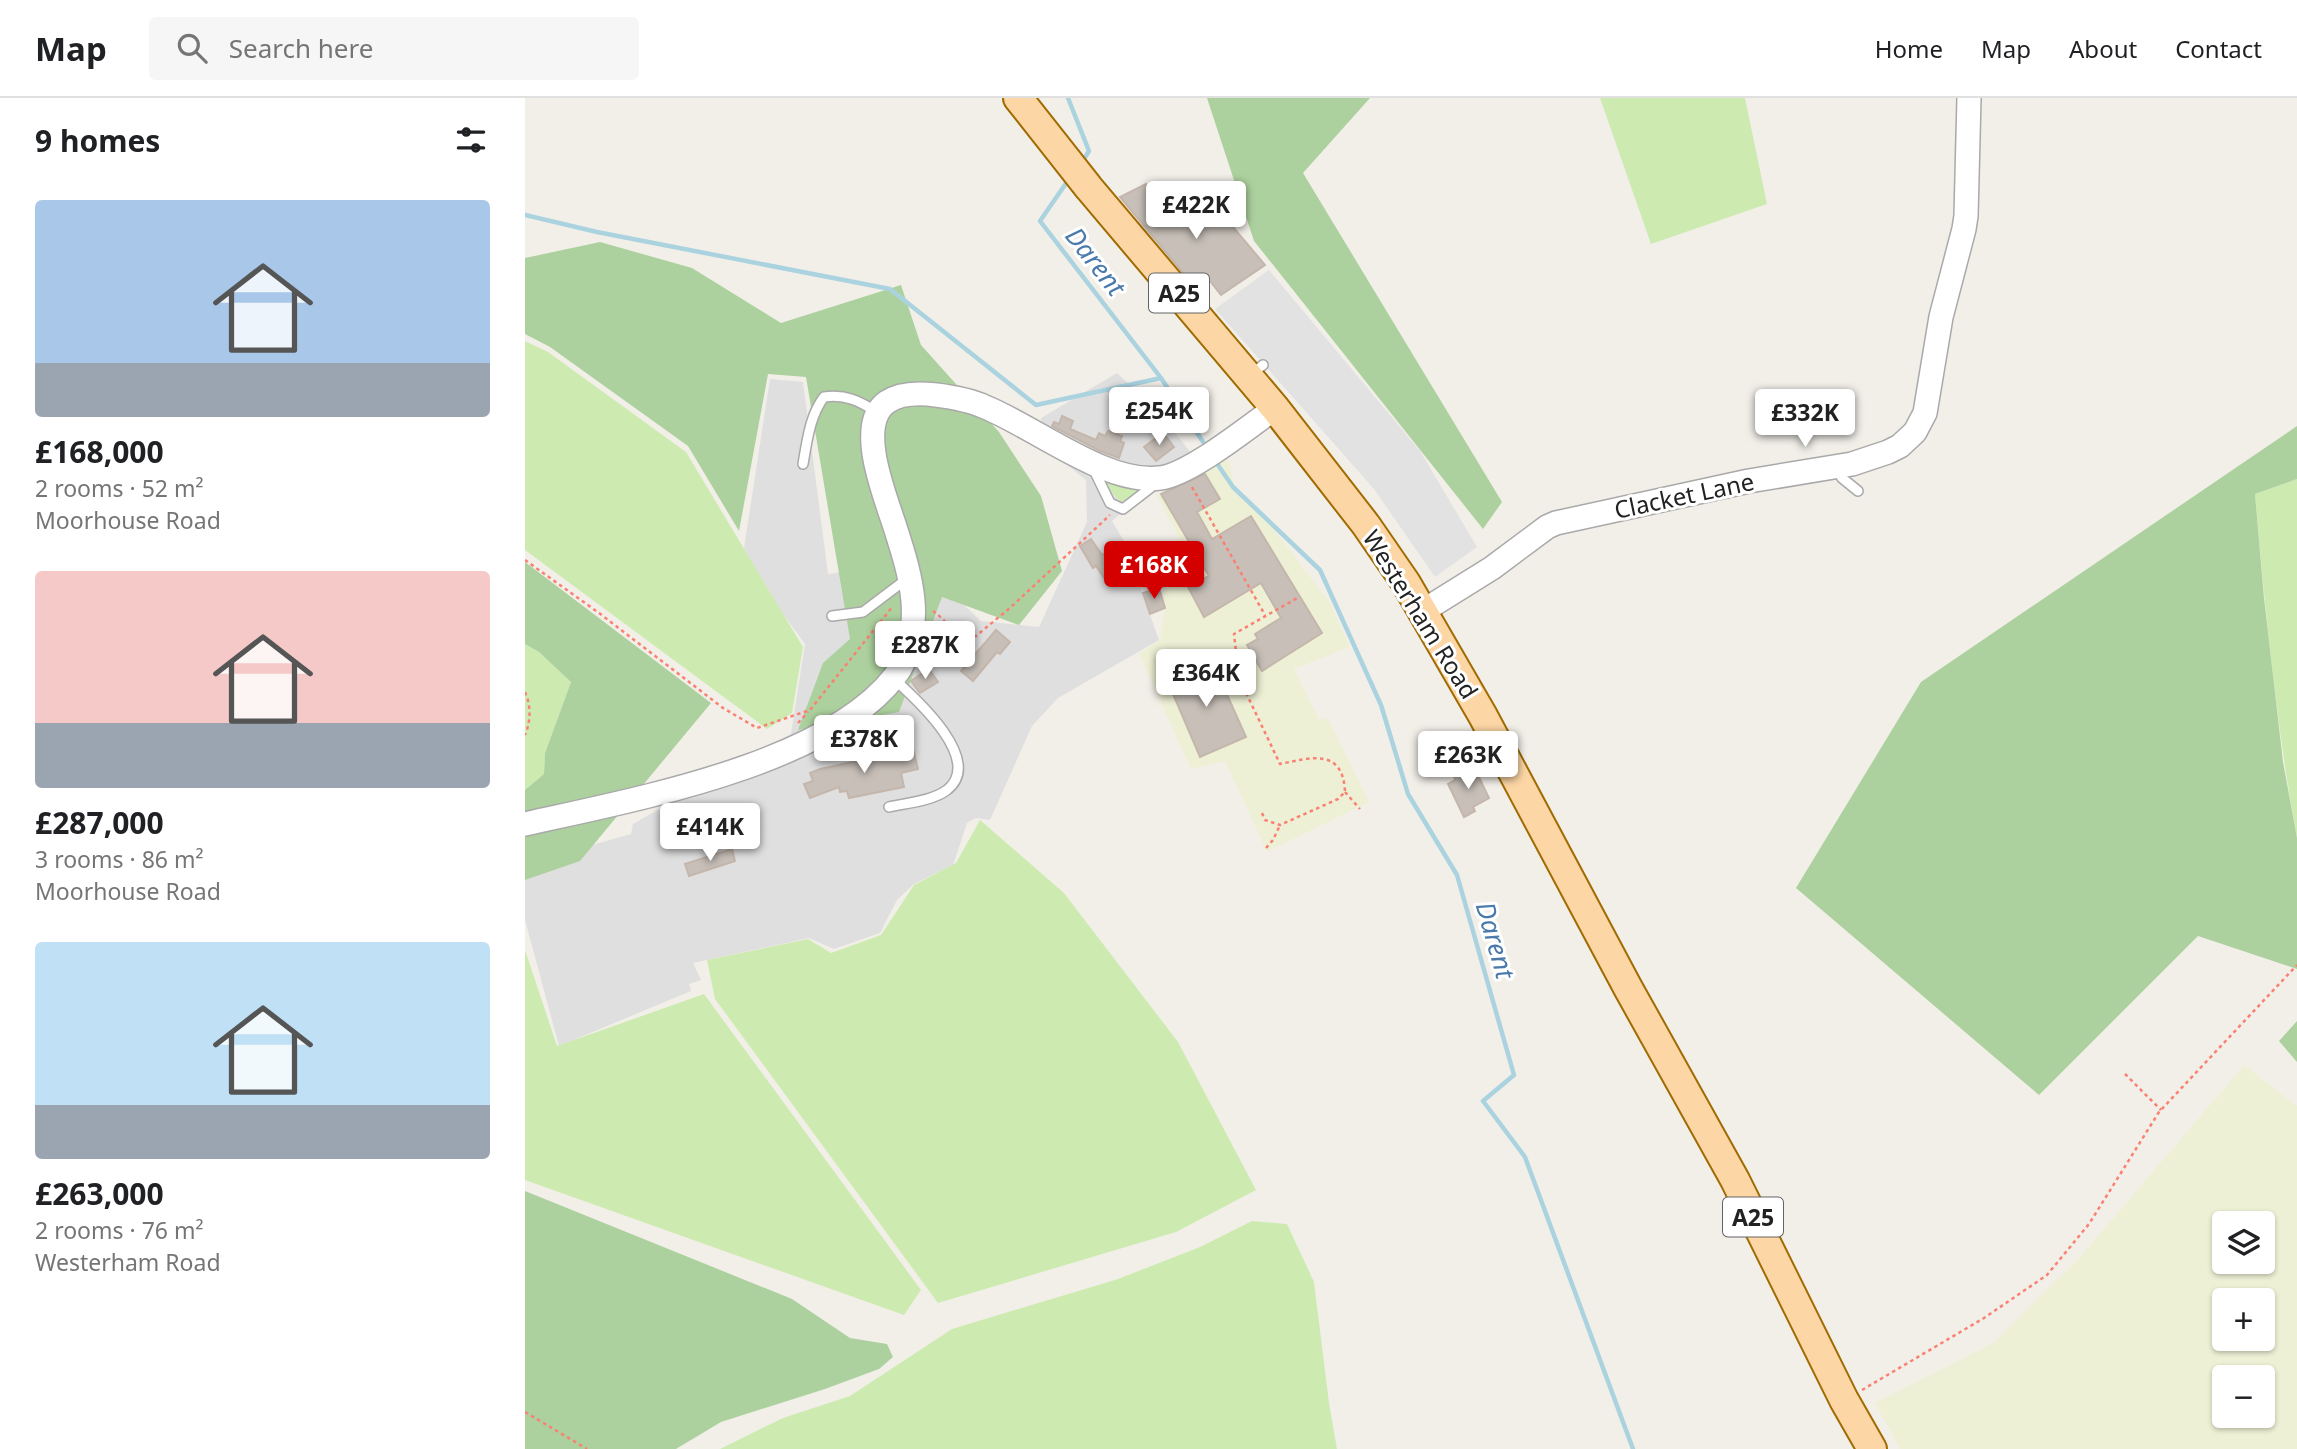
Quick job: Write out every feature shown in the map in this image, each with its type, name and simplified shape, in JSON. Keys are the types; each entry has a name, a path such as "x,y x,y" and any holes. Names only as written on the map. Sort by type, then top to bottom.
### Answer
{"main road":[{"name":"Westerham Road","path":"1018,98 1075,171 1256,370 1276,408 1366,525 1423,611 1483,716 1628,988 1735,1180 1844,1400 1872,1449"}],"street":[{"name":"Clacket Lane","path":"1423,611 1498,564 1556,523 1749,481 1837,467 1874,458 1900,446 1915,432 1925,413 1941,317 1966,216 1969,98"},
{"path":"525,824 668,791 767,759 852,717 894,679 903,665 914,622 910,580 875,461 873,431 877,412 887,402 923,393 985,406 1092,463 1140,478 1161,478 1176,473 1208,455 1276,408"}],"lane":[{"path":"803,464 807,440 818,405 824,397 836,395 853,398 877,412"},
{"path":"1092,463 1110,503 1123,509 1161,478"},
{"path":"1837,467 1842,478 1858,491"},
{"path":"832,616 863,612 910,580"},
{"path":"889,807 936,796 946,790 956,776 957,766 951,746 932,716 894,679"}],"path":[{"path":"1192,487 1266,615"},
{"path":"953,640 976,636 1056,567 1117,507"},
{"path":"525,560 599,612 723,708 757,728 810,710 910,580"},
{"path":"1299,597 1234,634 1239,678 1280,764 1312,756 1331,761 1345,778 1345,792 1360,810"},
{"path":"525,692 529,700 529,725 525,735"},
{"path":"1266,848 1280,825 1338,799 1345,792"},
{"path":"1262,813 1265,820 1280,825"},
{"path":"1844,1400 1984,1318 2047,1275 2089,1224 2161,1110 2297,965"},
{"path":"2125,1074 2161,1110"},
{"path":"525,1412 587,1449"}],"shaded area":[{"path":"1269,270 1420,451 1477,547 1435,577 1374,489 1215,309"},
{"path":"1117,373 1159,412 1191,453 1112,521 1143,573 1137,578 1159,640 1058,698 1032,726 990,820 976,818 967,823 953,865 914,884 897,900 880,933 834,949 809,938 693,963 701,980 689,984 691,991 559,1046 525,920 525,864 631,834 633,824 791,734 805,644 758,580 744,548 770,379 803,382 828,574 917,561 981,621 1039,627 1087,522 1086,480 1041,444 1041,418"}],"green space":[{"path":"1207,98 1370,98 1303,173 1502,502 1483,529 1254,241"},
{"path":"1600,98 1745,98 1767,204 1651,244"},
{"path":"600,242 692,268 781,323 901,285 921,345 999,432 1041,496 1062,571 1019,625 942,597 899,712 798,730 823,663 850,639 806,377 768,374 739,531 688,446 550,347 525,334 525,258"},
{"path":"525,341 548,352 686,452 803,647 792,713 767,729 525,550"},
{"path":"2297,426 2297,479 2255,494 2283,762 2297,838 2297,969 2198,936 2039,1095 1796,888 1921,682"},
{"path":"1227,453 1236,492 1253,502 1330,603 1350,647 1294,669 1319,720 1328,718 1369,802 1267,852 1225,761 1191,769 1139,654 1160,640 1165,609 1161,596 1166,588 1149,556 1179,538 1157,495"},
{"path":"1101,476 1149,484 1121,502 1101,482"},
{"path":"2297,479 2297,838 2277,709 2255,494"},
{"path":"525,562 711,703 580,861 525,880 525,790 544,774 545,753 571,682 539,652 525,644"},
{"path":"525,644 539,652 571,682 545,753 544,774 525,790"},
{"path":"980,820 1064,893 1178,1042 1256,1190 1176,1232 938,1303 715,999 707,960 808,939 831,953 881,935 914,885 956,863"},
{"path":"525,950 557,1046 704,994 921,1290 904,1315 525,1180"},
{"path":"2297,1021 2297,1062 2279,1041"},
{"path":"2244,1065 2297,1106 2297,1449 1900,1449 1875,1403 1994,1343 2080,1257"},
{"path":"525,1191 792,1299 850,1338 887,1344 893,1357 879,1369 721,1422 676,1449 525,1449"},
{"path":"1252,1221 1287,1224 1314,1282 1337,1449 720,1449 783,1418 850,1396 952,1329 1118,1279 1200,1247"}],"building":[{"path":"1146,184 1182,220 1212,202 1265,265 1221,295 1206,276 1194,286 1120,197"},
{"path":"1062,416 1073,421 1070,429 1096,440 1099,433 1105,436 1108,431 1122,436 1120,441 1124,443 1119,458 1052,426 1054,422 1059,424"},
{"path":"1163,433 1174,447 1156,461 1144,447"},
{"path":"1205,474 1220,499 1197,512 1212,539 1251,516 1322,633 1262,671 1247,645 1258,639 1255,634 1281,618 1261,583 1204,617 1188,587 1209,576 1161,494"},
{"path":"1091,539 1102,555 1105,553 1107,557 1113,552 1127,573 1109,585 1096,566 1093,568 1080,546"},
{"path":"1159,588 1165,608 1150,614 1143,593"},
{"path":"996,630 1010,642 1000,654 997,652 973,681 961,671"},
{"path":"1212,661 1246,737 1200,757 1167,680"},
{"path":"929,669 938,682 920,693 911,681"},
{"path":"913,749 918,769 901,773 904,787 849,798 847,791 840,792 839,787 810,798 804,784 813,781 810,773 820,769"},
{"path":"1474,767 1489,798 1473,807 1475,811 1464,817 1448,784 1455,780 1454,775"},
{"path":"732,849 735,861 689,876 685,864"}],"waterway":[{"name":"Darent","path":"1068,98 1089,151 1081,164"},
{"name":"Darent","path":"1069,179 1040,221 1161,378 1203,442"},
{"path":"525,215 597,232 890,289 1036,405 1161,378"},
{"name":"Darent","path":"1218,465 1233,487 1320,570 1381,705 1408,794 1457,875 1514,1075 1483,1101 1525,1157 1633,1449"}]}
